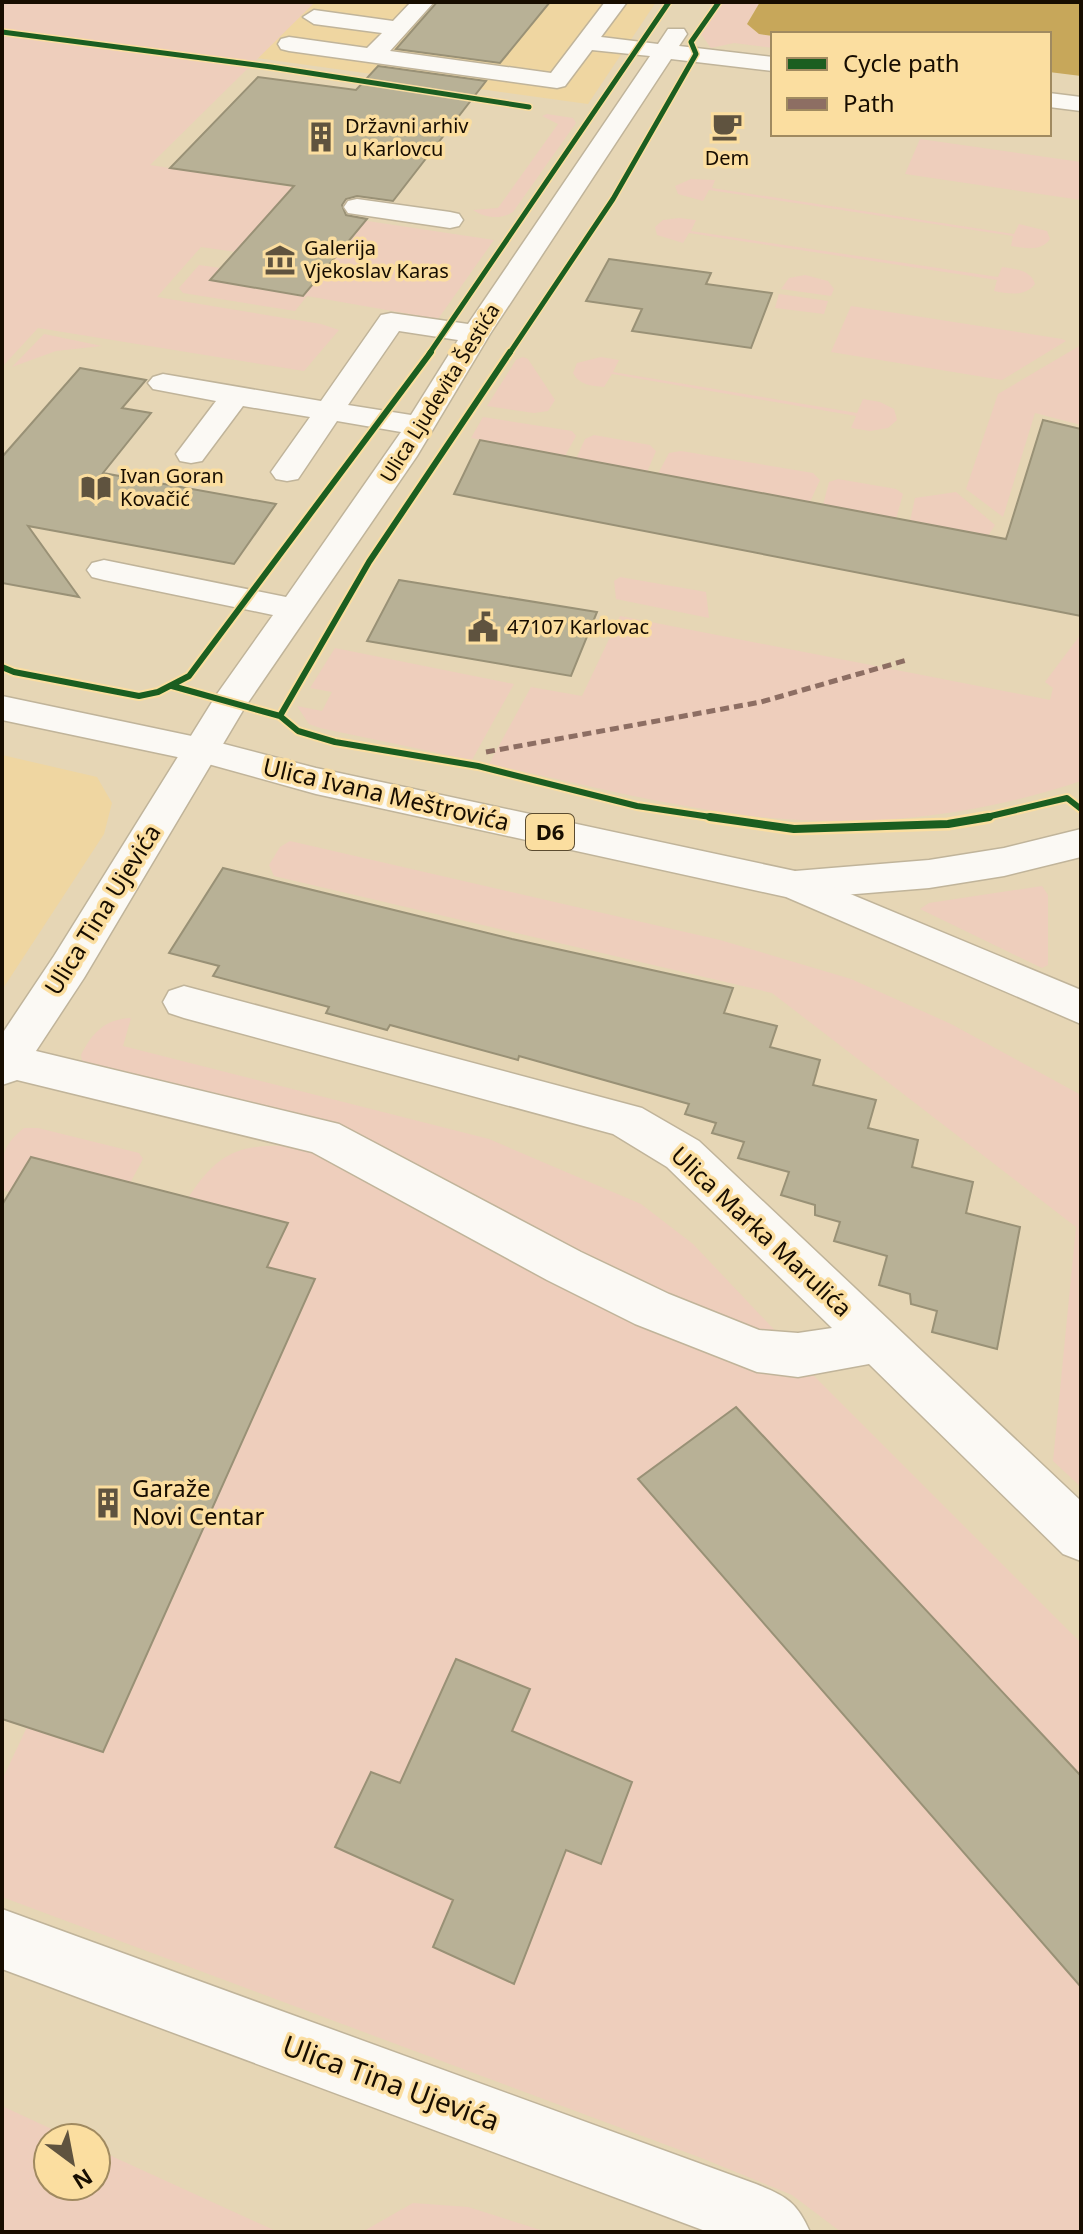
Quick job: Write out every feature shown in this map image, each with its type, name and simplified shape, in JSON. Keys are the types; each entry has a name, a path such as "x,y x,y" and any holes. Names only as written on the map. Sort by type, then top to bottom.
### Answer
{"street":[{"path":"373,56 423,2"},
{"path":"289,44 557,81 616,2"},
{"path":"314,17 399,28"},
{"path":"586,42 671,42 771,64"},
{"name":"Ulica Ljudevita Šestića","path":"201,750 420,426 476,334 671,42"},
{"path":"1051,100 1081,104"},
{"path":"357,207 450,220"},
{"path":"287,472 391,321 476,334"},
{"path":"163,383 420,426"},
{"path":"191,454 236,395"},
{"path":"104,570 295,609"},
{"name":"Ulica Ivana Meštrovića","path":"2,708 201,750 316,781 795,885 1081,1008"},
{"name":"Ulica Tina Ujevića","path":"4,1065 69,967 201,750"},
{"path":"795,885 929,874 1004,862 1081,843"},
{"name":"Ulica Marka Marulića","path":"184,1002 626,1120 683,1154 1081,1536"},
{"path":"4,1065 323,1137 627,1297 712,1336 757,1351 798,1355 879,1341"},
{"name":"Ulica Tina Ujevića","path":"2,1939 756,2217 777,2232"}],"shaded area":[{"path":"2,2 315,2 150,165 350,196 334,216 494,240 438,319 307,296 295,311 183,293 179,288 199,265 220,268 211,280 303,296 236,252 201,247 157,297 321,324 339,330 304,371 38,328 2,367"},
{"path":"315,2 656,2 588,104 257,58"},
{"path":"722,2 760,2 747,24 759,34 771,36 771,48 734,43 711,48 701,34"},
{"path":"760,2 1081,2 1081,76 1051,72 1051,32 771,32 771,36 759,34 747,24"},
{"path":"542,116 573,118 576,123 513,212 493,217 473,210 498,208 558,124"},
{"path":"920,139 1081,162 1081,200 905,174"},
{"path":"691,179 715,180 712,188 1014,234 1019,224 1047,231 1050,239 1042,246 1022,248 1011,246 1013,236 709,190 703,201 678,194 675,186"},
{"path":"663,220 696,220 691,231 998,277 1002,267 1026,273 1035,284 1022,293 1005,293 994,291 997,280 689,233 683,243 657,235 655,227"},
{"path":"805,275 828,281 834,289 831,296 781,289 789,278"},
{"path":"779,294 828,301 824,314 775,308"},
{"path":"851,306 1066,341 1002,380 831,352"},
{"path":"44,334 102,346 56,351 12,367"},
{"path":"1081,345 1081,425 1035,413 1003,517 966,489 998,394"},
{"path":"523,357 528,359 555,400 548,411 534,413 487,406 516,360"},
{"path":"601,357 619,360 613,372 857,413 863,399 880,402 894,409 897,420 888,428 870,431 851,428 856,416 612,374 604,387 586,384 573,373 577,363"},
{"path":"483,417 572,431 576,436 565,456 471,438"},
{"path":"594,435 650,445 656,451 647,472 576,459 585,439"},
{"path":"681,451 813,473 820,480 810,502 658,474 669,453"},
{"path":"838,479 896,489 903,494 896,519 823,505 829,482"},
{"path":"956,492 995,525 988,536 910,521 915,498"},
{"path":"620,577 706,592 709,618 616,599 614,581"},
{"path":"620,616 1050,700 1053,688 1045,682 1081,634 1081,781 999,804 957,812 830,821 745,815 681,805 489,764 531,687 582,696"},
{"path":"335,648 514,684 472,760 309,724 297,706 322,711 332,692 310,688"},
{"path":"2,755 97,777 112,803 104,834 2,990"},
{"path":"290,841 720,940 851,979 951,1024 1081,1095 1081,1487 1053,1461 1076,1227 772,993 274,876 269,865 280,847"},
{"path":"1042,886 1048,895 1048,965 1042,968 920,909 929,903"},
{"path":"131,1018 123,1046 489,1139 641,1204 693,1244 784,1340 705,1319 351,1139 83,1065 81,1055 100,1029 114,1021"},
{"path":"24,1128 38,1128 139,1153 143,1159 130,1183 10,1192 2,1190 6,1148"},
{"path":"261,1146 298,1146 328,1155 811,1373 1081,1643 1081,2232 841,2232 792,2195 704,2159 2,1897 2,1780 27,1727 103,1752 314,1279 267,1267 288,1223 188,1198 211,1169 234,1153"},
{"path":"2,2106 36,2122 32,2122 32,2202 112,2202 112,2156 278,2232 2,2232"},
{"path":"413,2203 468,2207 547,2232 362,2232"}],"building":[{"path":"437,2 550,2 500,63 396,49"},
{"path":"378,66 486,81 393,201 357,196 346,199 342,205 346,215 367,219 303,296 210,280 294,186 170,168 258,77 356,90"},
{"path":"609,259 711,273 706,284 772,293 751,348 632,331 642,309 586,301"},
{"name":"Ivan Goran Kovačić","path":"80,368 146,380 122,408 151,413 103,473 276,504 234,564 28,526 79,597 2,583 2,457"},
{"path":"1043,420 1081,429 1081,616 454,494 480,440 1006,539"},
{"name":"47107 Karlovac","path":"399,580 597,612 571,676 367,641"},
{"path":"223,868 512,939 733,988 724,1013 777,1026 770,1047 820,1060 813,1085 876,1100 868,1128 918,1140 912,1167 973,1182 966,1213 1020,1227 997,1349 932,1332 937,1311 911,1304 910,1294 879,1285 887,1256 834,1241 840,1222 815,1215 815,1205 781,1195 789,1172 738,1158 744,1142 712,1133 716,1123 685,1114 689,1104 519,1056 518,1060 390,1025 387,1030 326,1013 329,1007 213,976 219,966 169,953"},
{"name":"Garaže Novi Centar","path":"31,1157 288,1223 267,1267 315,1279 103,1752 2,1719 2,1205"},
{"path":"736,1407 1081,1776 1081,1987 638,1479"},
{"path":"456,1659 530,1689 512,1731 632,1782 601,1864 566,1850 514,1984 433,1947 453,1900 335,1847 371,1772 400,1783"}],"marked path":[{"path":"486,752 761,702 907,660"}],"cycle path":[{"path":"2,667 14,672 139,696 158,692 189,676 447,330 669,2"},
{"path":"280,716 369,562 613,199 696,54 691,42 719,2"},
{"path":"2,32 271,67 529,107"},
{"path":"172,686 280,716 298,731 335,742 478,766 637,806 794,829 948,824 1010,813 1067,798 1081,809"}],"place":[{"name":"Dem","path":"727,126"},
{"name":"Državni arhiv u Karlovcu","path":"321,137"},
{"name":"Galerija Vjekoslav Karas","path":"280,260"},
{"name":"Ivan Goran Kovačić","path":"96,488"},
{"name":"47107 Karlovac","path":"483,627"},
{"name":"Garaže Novi Centar","path":"108,1503"}]}
